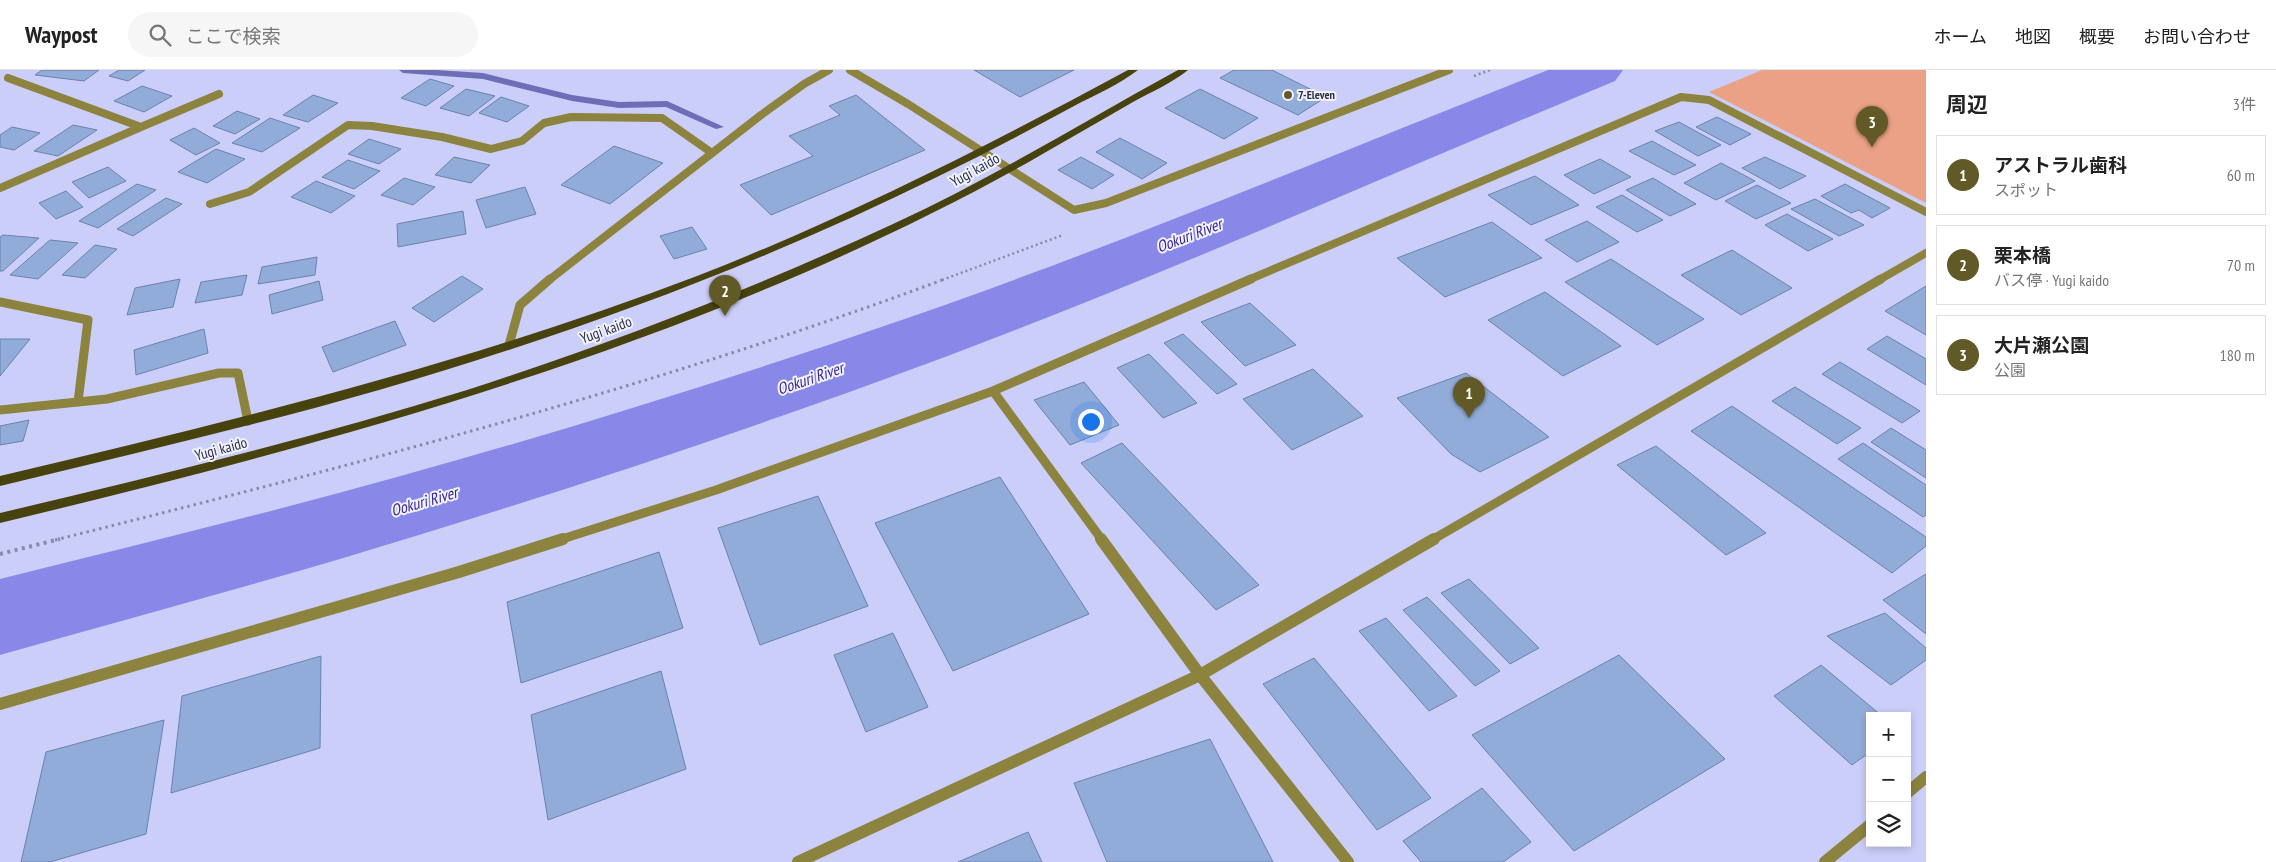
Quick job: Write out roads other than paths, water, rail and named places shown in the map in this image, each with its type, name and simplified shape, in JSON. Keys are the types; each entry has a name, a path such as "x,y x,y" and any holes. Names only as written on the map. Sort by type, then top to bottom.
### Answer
{"main road":[{"name":"Yugi kaido","path":"0,481 248,421 379,385 509,345 662,293 762,254 856,214 983,152 1134,70"},
{"name":"Yugi kaido","path":"0,518 274,450 399,414 615,344 768,283 929,211 1184,70"}],"street":[{"path":"509,345 520,305 657,194 761,114 804,84 829,70"},
{"path":"850,70 908,104 1074,210 1106,203 1449,70"},
{"path":"8,78 141,127"},
{"path":"0,188 219,94"},
{"path":"0,704 459,572 716,490 993,390 1380,223 1681,97 1709,100 1926,212"},
{"path":"210,204 249,192 348,125 372,126 442,137 491,149 522,141 544,123 571,116 662,118 712,153"},
{"path":"798,862 1200,675 1926,253"},
{"path":"0,302 88,320 78,402"},
{"path":"0,410 107,399 219,373 238,373 248,421"},
{"path":"993,390 1200,675 1348,862"},
{"path":"1911,790 1926,777"},
{"path":"1825,862 1866,828"}],"waterway":[{"path":"403,70 483,76 572,98 619,105 667,104 719,127"},
{"name":"Ookuri River","path":"0,617 294,539 519,473 822,374 920,340 1115,266 1596,70"}],"place":[{"name":"7-Eleven","path":"1288,95"},
{"name":"大片瀬公園","path":"1872,147"},
{"name":"栗本橋","path":"725,316"},
{"name":"アストラル歯科","path":"1469,418"}]}
